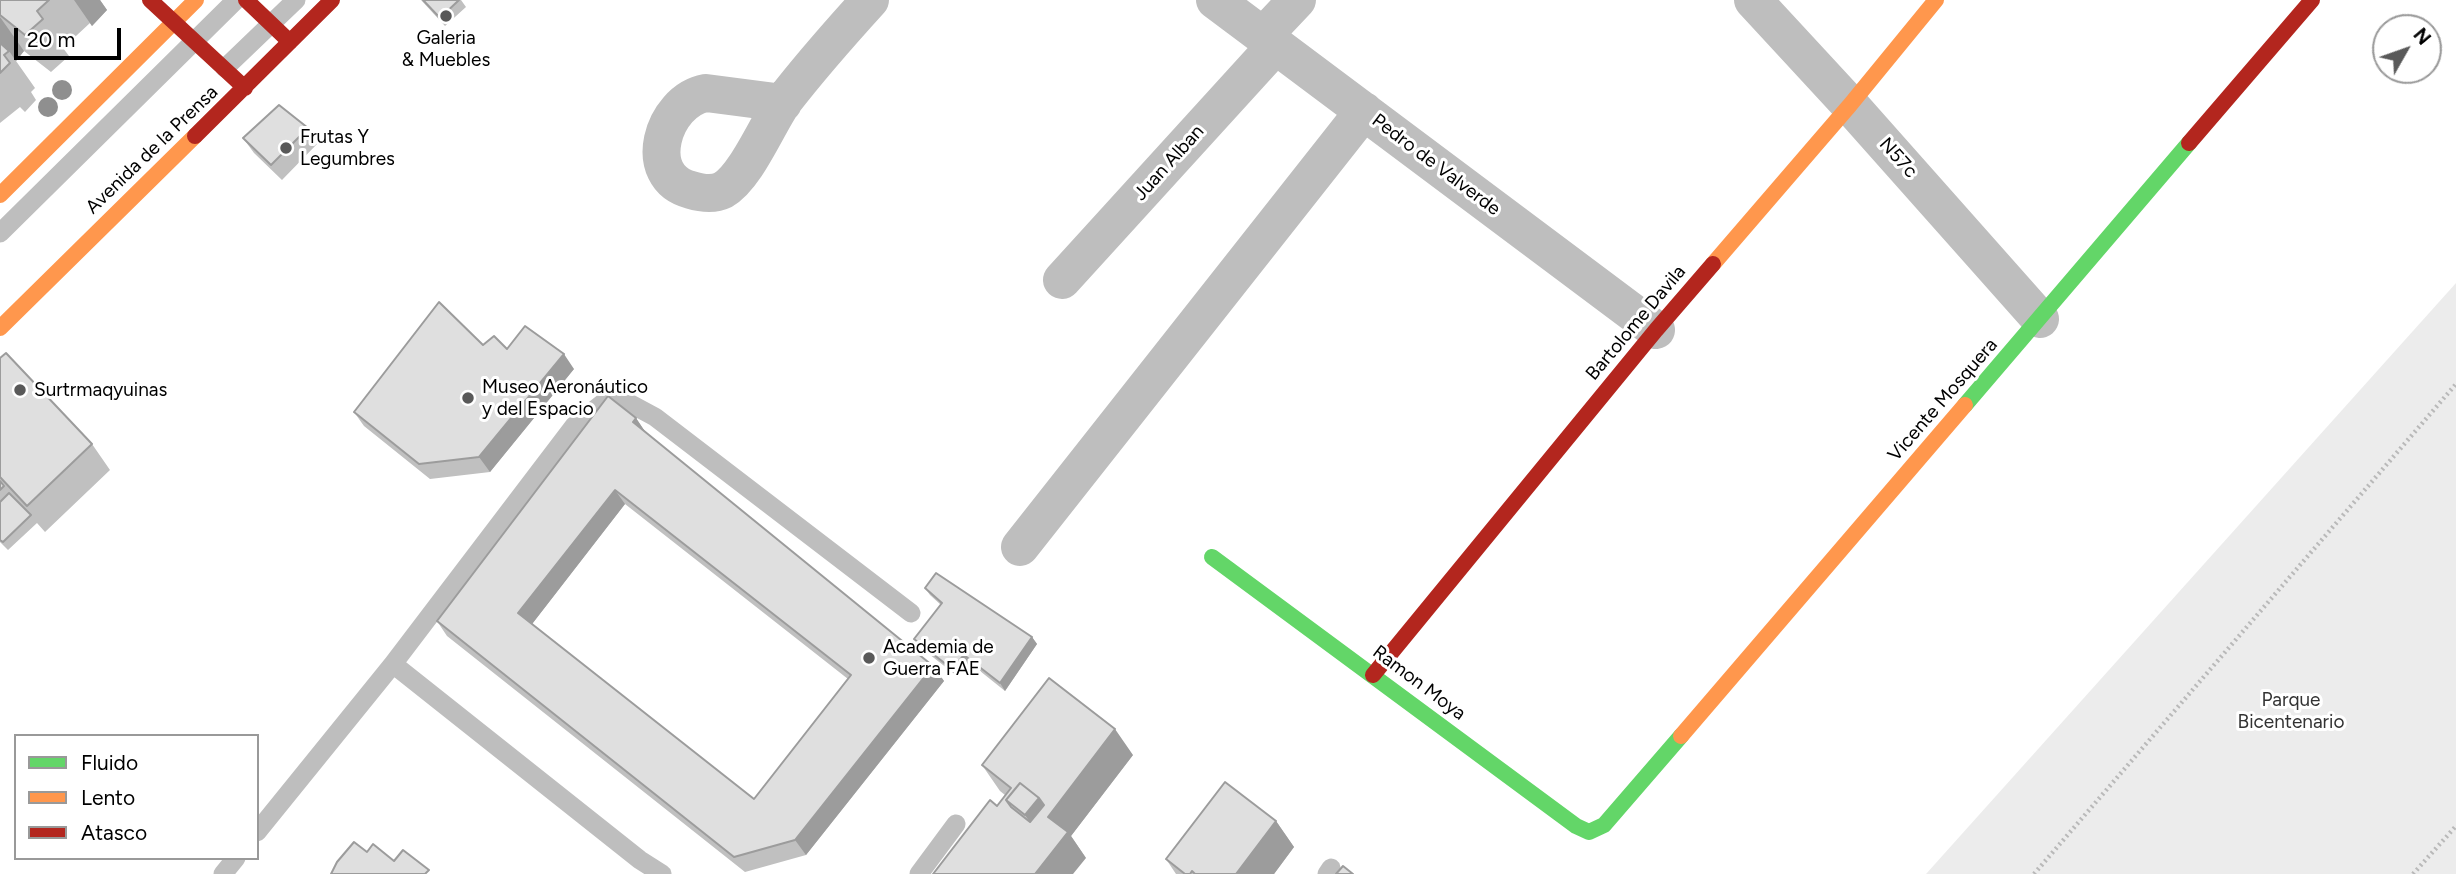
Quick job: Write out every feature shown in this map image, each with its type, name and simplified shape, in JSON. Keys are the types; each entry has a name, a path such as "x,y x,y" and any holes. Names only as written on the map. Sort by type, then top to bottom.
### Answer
{"street":[{"path":"150,0 245,88"},
{"path":"0,195 196,0"},
{"path":"246,0 290,42"},
{"name":"Avenida de la Prensa","path":"0,328 332,0"},
{"path":"783,103 870,0"},
{"name":"Pedro de Valverde","path":"1216,0 1656,330"},
{"name":"Juan Alban","path":"1062,280 1269,40 1297,0"},
{"name":"N57c","path":"1753,0 2040,319"},
{"name":"Bartolome Davila","path":"1373,675 1656,330 1850,105 1936,0"},
{"name":"Vicente Mosquera","path":"1604,825 2312,0"},
{"path":"1020,547 1364,111"},
{"name":"Ramon Moya","path":"1212,557 1576,826 1589,832 1604,825"}],"lane":[{"path":"0,233 236,0"},
{"path":"225,68 296,0"},
{"path":"259,830 393,664 574,426 603,403 629,403 655,417 911,613"},
{"path":"393,664 634,867 662,874"},
{"path":"919,874 956,824"},
{"path":"223,874 234,860"}],"path":[{"path":"2034,874 2456,384"},
{"path":"2413,874 2456,826"}],"green space":[{"name":"Parque Bicentenario","path":"2456,283 2456,874 1926,874"}],"building":[{"path":"0,0 49,0 37,11 43,19 25,35 0,15"},
{"path":"423,0 459,0 440,18"},
{"path":"0,43 9,51 4,55 10,63 0,73"},
{"path":"279,105 308,128 271,165 243,138"},
{"name":"Museo Aeronáutico y del Espacio","path":"439,302 483,345 494,336 507,349 525,326 564,354 479,457 419,464 354,412"},
{"path":"6,353 92,444 27,506 0,477 0,358"},
{"name":"Academia de Guerra FAE","path":"608,396 636,418 633,422 933,666 795,840 734,857 437,621","holes":["615,490 851,675 754,799 518,613"]},
{"path":"9,493 31,515 3,542 0,540 0,502"},
{"path":"936,573 1032,637 1000,683 964,655 952,669 914,639 942,603 925,588"},
{"path":"1049,678 1115,729 1048,817 1068,832 1035,874 933,874 990,800 997,806 1011,788 982,765","holes":["1020,783 1044,805 1030,822 1006,800"]},
{"path":"1225,782 1276,821 1236,874 1195,874 1192,871 1185,874 1166,859"},
{"path":"1020,783 1039,798 1025,815 1006,800"},
{"path":"354,842 367,852 373,844 394,861 403,850 429,870 425,874 331,874 337,862"},
{"path":"1343,866 1353,874 1336,874"}],"traffic: fast":[{"path":"1965,405 2189,143"},
{"path":"1212,557 1576,826 1589,832 1604,825 1681,736"}],"traffic: slow":[{"path":"0,195 196,0"},
{"path":"1713,264 1936,0"},
{"path":"0,328 195,136"},
{"path":"1681,736 1965,405"}],"traffic: jam":[{"path":"150,0 245,88"},
{"path":"246,0 290,42"},
{"path":"195,136 332,0"},
{"path":"2189,143 2312,0"},
{"path":"1373,675 1713,264"}],"place":[{"name":"Galeria & Muebles","path":"446,16"},
{"name":"Frutas Y Legumbres","path":"286,148"},
{"name":"Surtrmaqyuinas","path":"20,390"},
{"name":"Museo Aeronáutico y del Espacio","path":"468,398"},
{"name":"Academia de Guerra FAE","path":"869,658"}]}
